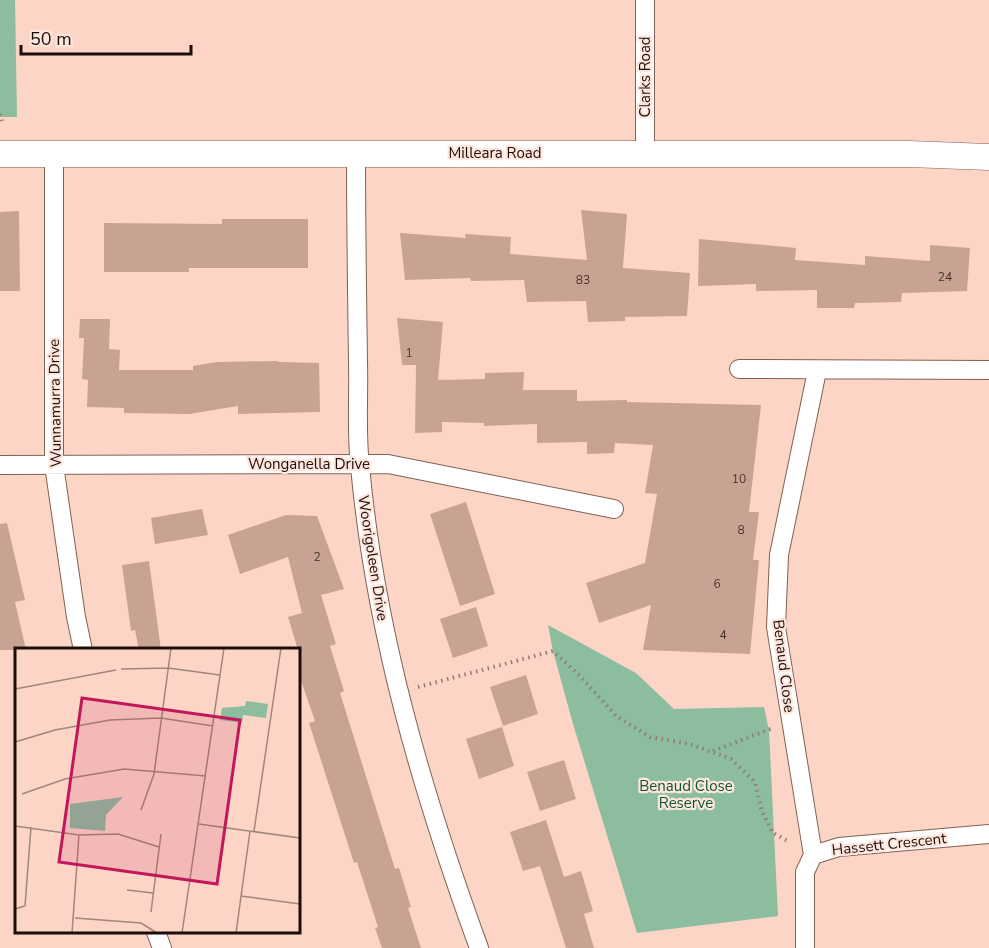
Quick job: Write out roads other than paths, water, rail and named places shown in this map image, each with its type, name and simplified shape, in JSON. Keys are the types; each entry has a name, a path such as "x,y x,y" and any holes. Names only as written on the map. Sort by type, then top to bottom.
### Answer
{"main road":[{"name":"Milleara Road","path":"0,154 645,153 909,154 989,157"}],"street":[{"name":"Clarks Road","path":"645,0 645,153"},
{"name":"Woorigoleen Drive","path":"356,153 359,464 369,538 387,645 415,755 450,870 479,948"},
{"name":"Wunnamurra Drive","path":"54,154 54,465 83,648"},
{"path":"739,369 989,370"},
{"name":"Benaud Close","path":"813,855 776,627 779,555 817,371"},
{"name":"Wonganella Drive","path":"0,465 388,464 614,509"},
{"name":"Hassett Crescent","path":"805,948 805,872 813,855 839,847 989,834"},
{"path":"156,933 162,948"}],"park label":[{"name":"Benaud Close Reserve","path":"686,794"}]}
